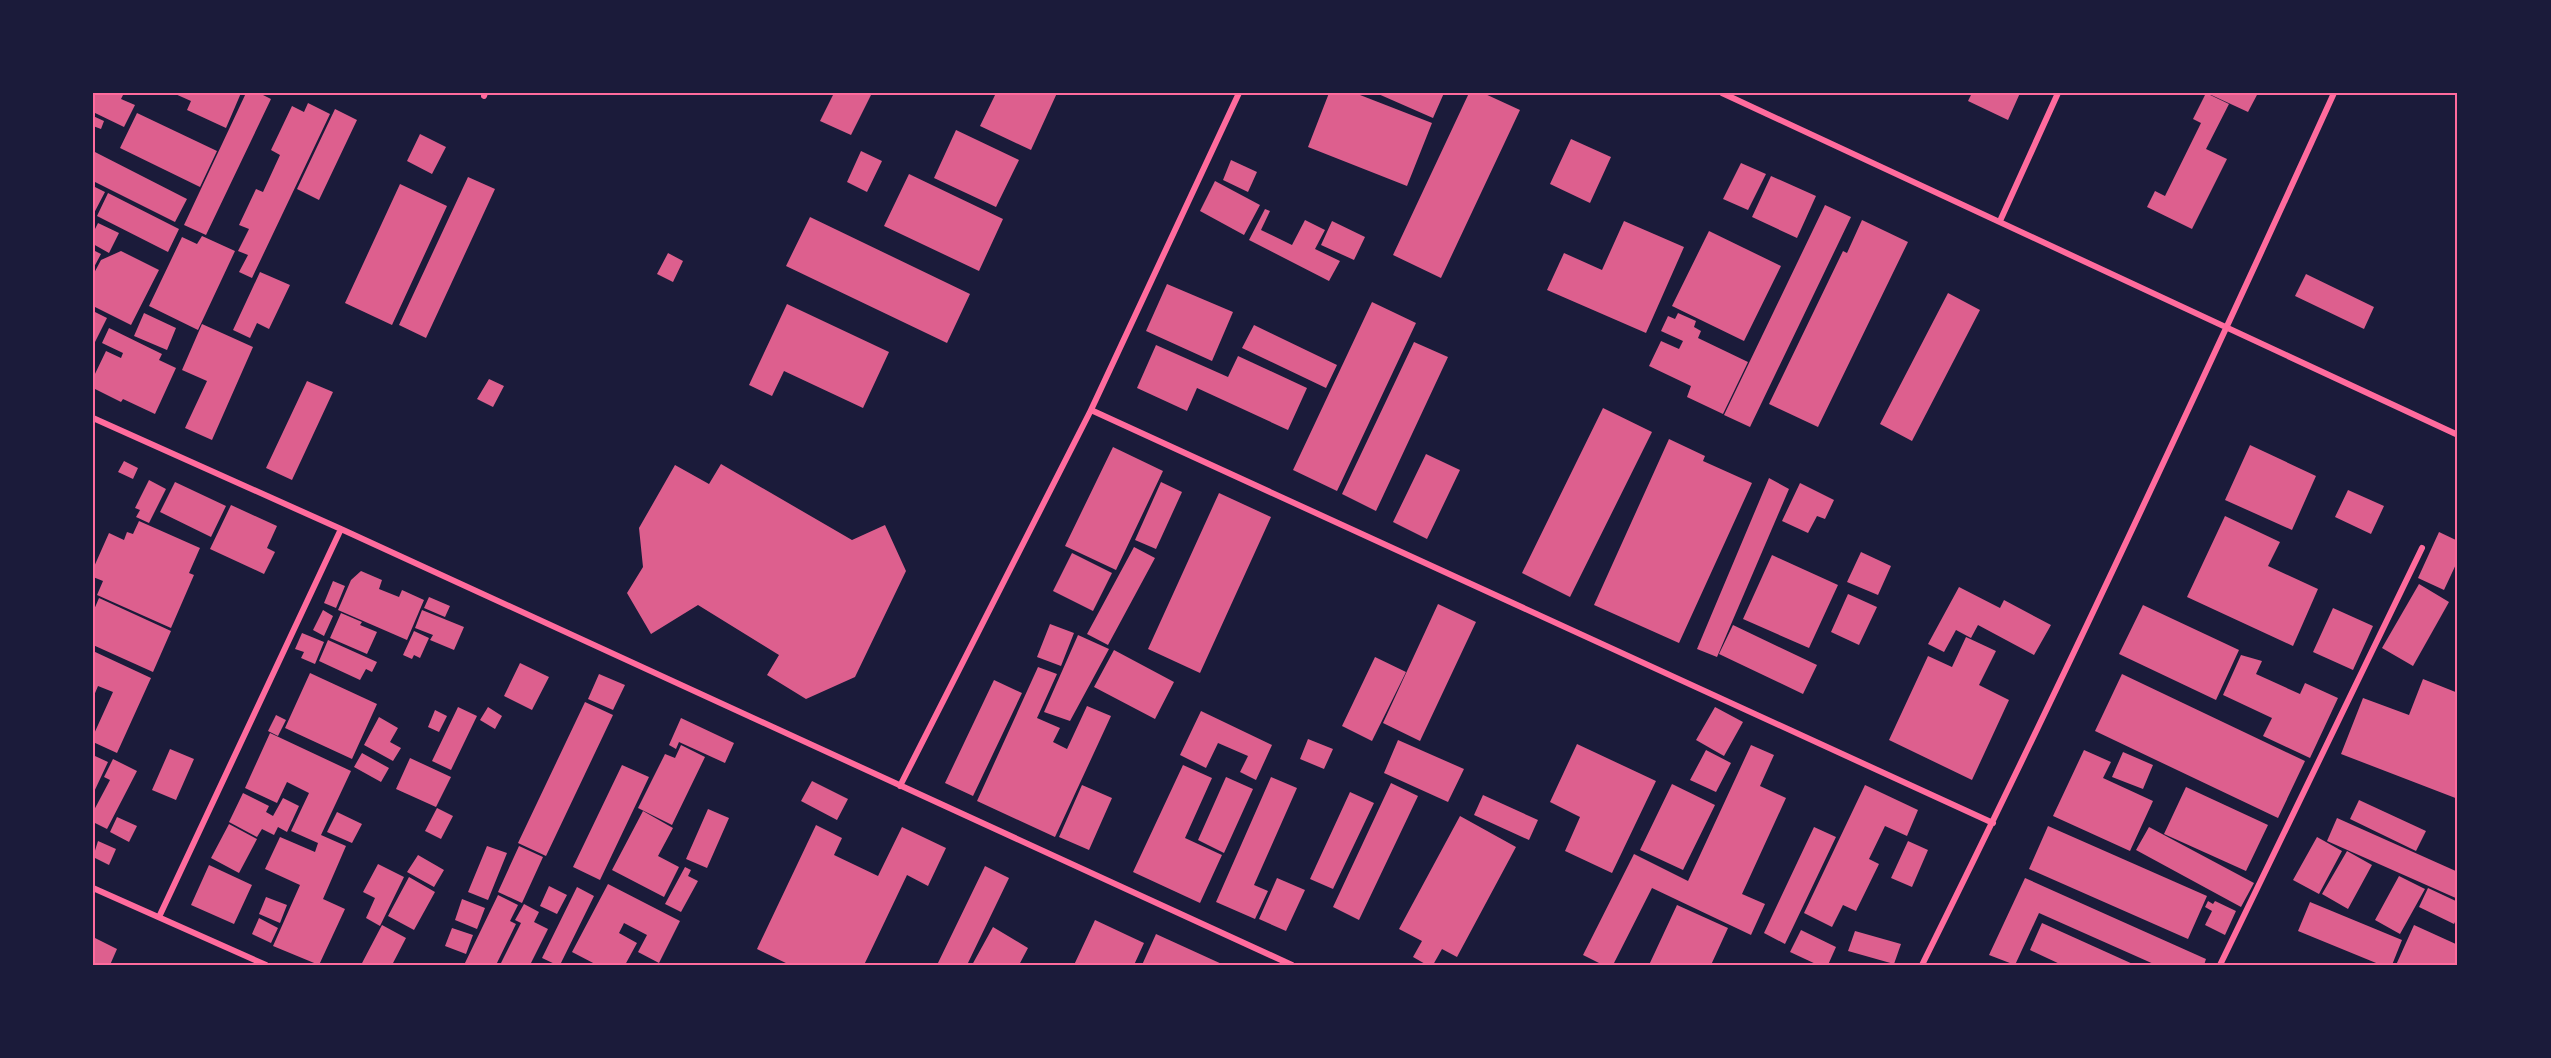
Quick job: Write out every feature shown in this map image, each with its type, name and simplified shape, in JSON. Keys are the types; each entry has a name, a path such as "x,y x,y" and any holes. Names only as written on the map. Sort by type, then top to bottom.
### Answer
{"street":[{"path":"900,786 1091,410 1239,93"},
{"path":"1722,93 2458,435"},
{"path":"2000,221 2058,93"},
{"path":"1922,965 1993,822 2227,328 2334,93"},
{"path":"1091,410 1993,822"},
{"path":"93,418 341,529 1292,965"},
{"path":"159,917 341,529"},
{"path":"2220,965 2422,548"},
{"path":"93,888 266,965"}],"building":[{"path":"93,93 124,93 121,99 135,105 124,127 93,112"},
{"path":"173,93 241,93 226,128 187,110 191,101"},
{"path":"246,93 259,93 271,99 206,235 184,225"},
{"path":"834,93 872,93 851,135 820,121"},
{"path":"996,93 1057,93 1031,150 980,126"},
{"path":"1329,93 1361,93 1360,95 1432,123 1407,186 1308,147"},
{"path":"1376,93 1444,93 1433,118"},
{"path":"1469,93 1483,93 1520,110 1441,278 1393,255"},
{"path":"1972,93 2020,93 2008,120 1968,101"},
{"path":"2206,93 2229,104 2206,149 2227,159 2192,229 2147,207 2155,191 2165,196 2201,123 2193,119"},
{"path":"2207,93 2258,93 2248,112"},
{"path":"308,103 330,114 252,278 239,272 248,255 238,251 249,229 239,225 256,189 263,192 280,155 271,150 292,106 304,112"},
{"path":"335,109 357,120 319,200 297,189"},
{"path":"137,113 217,151 200,187 120,148"},
{"path":"93,116 104,121 101,129 93,126"},
{"path":"956,130 1019,160 996,207 934,178"},
{"path":"420,134 446,147 432,174 407,161"},
{"path":"1571,139 1611,157 1590,203 1550,184"},
{"path":"93,151 187,199 175,222 93,181"},
{"path":"861,151 882,161 867,192 847,182"},
{"path":"1231,160 1257,172 1248,192 1223,180"},
{"path":"1741,163 1766,174 1748,210 1723,199"},
{"path":"909,174 1003,219 979,271 884,226"},
{"path":"1771,176 1816,196 1797,238 1752,217"},
{"path":"468,177 495,189 426,338 399,325"},
{"path":"1215,181 1260,205 1244,235 1200,211"},
{"path":"400,184 447,206 392,325 345,303"},
{"path":"93,186 105,192 93,215"},
{"path":"108,193 179,229 168,252 97,216"},
{"path":"1825,205 1851,217 1750,427 1724,415"},
{"path":"1265,209 1270,211 1261,230 1292,245 1305,220 1325,230 1315,249 1340,261 1329,281 1249,240"},
{"path":"810,217 970,294 947,343 786,266"},
{"path":"1862,220 1908,242 1818,427 1769,404 1843,251 1847,253"},
{"path":"1332,221 1365,237 1354,260 1321,245"},
{"path":"1624,221 1684,247 1646,333 1547,290 1564,253 1602,270"},
{"path":"98,223 119,233 109,253 93,244 93,233"},
{"path":"1709,231 1781,266 1744,341 1672,306"},
{"path":"202,236 235,251 198,330 149,306 182,237 197,244"},
{"path":"93,250 101,254 93,269"},
{"path":"121,251 159,270 131,325 93,306 93,275 101,260"},
{"path":"668,253 683,261 673,282 657,274"},
{"path":"260,272 290,285 269,329 257,323 250,338 233,330"},
{"path":"2306,274 2374,307 2364,329 2295,296"},
{"path":"1167,284 1233,312 1212,361 1146,331"},
{"path":"1948,293 1980,310 1912,441 1880,424"},
{"path":"1372,302 1416,323 1337,491 1293,470"},
{"path":"787,304 889,352 863,408 784,371 772,396 749,385"},
{"path":"93,311 107,318 93,346"},
{"path":"144,313 176,328 167,350 134,336"},
{"path":"1678,313 1696,321 1694,327 1701,331 1698,338 1748,362 1723,414 1687,397 1691,386 1649,366 1661,341 1679,349 1683,341 1661,331 1668,316 1675,319"},
{"path":"202,324 253,347 212,440 185,428 207,381 182,370"},
{"path":"1254,325 1337,365 1326,388 1242,348"},
{"path":"109,328 162,354 159,360 176,368 155,414 123,399 121,402 93,388 93,378 106,351 121,358 123,353 102,343"},
{"path":"1414,342 1448,357 1376,511 1342,494"},
{"path":"1156,345 1228,377 1238,356 1307,388 1288,430 1197,388 1187,411 1137,388"},
{"path":"489,379 504,386 493,407 477,399"},
{"path":"307,381 333,392 292,480 266,468"},
{"path":"1603,408 1652,432 1570,597 1522,573"},
{"path":"1669,439 1705,456 1703,461 1752,483 1679,643 1594,605"},
{"path":"2250,445 2316,476 2292,530 2225,500"},
{"path":"1113,447 1163,471 1116,570 1065,546"},
{"path":"1426,454 1460,470 1427,539 1393,522"},
{"path":"124,461 138,468 133,479 118,472"},
{"path":"721,464 852,540 885,525 906,571 855,677 806,699 767,675 779,655 698,605 651,634 627,593 643,567 639,528 675,465 709,484"},
{"path":"1769,478 1789,489 1717,657 1697,649"},
{"path":"149,480 166,489 149,523 136,517 140,510 135,508"},
{"path":"175,482 226,506 211,537 160,512"},
{"path":"1161,482 1182,492 1156,549 1135,540"},
{"path":"1800,483 1834,500 1825,519 1817,516 1808,533 1782,521"},
{"path":"2348,490 2384,506 2371,534 2335,517"},
{"path":"1219,493 1271,517 1200,673 1148,649"},
{"path":"231,505 277,526 267,548 275,552 264,574 210,549"},
{"path":"2225,516 2280,542 2268,566 2318,589 2293,646 2187,597"},
{"path":"139,521 200,548 189,573 194,575 171,628 97,595 103,581 93,577 93,569 109,533 124,540 127,532 133,534"},
{"path":"2439,532 2458,541 2458,560 2444,590 2418,578"},
{"path":"1134,547 1155,558 1108,645 1087,634"},
{"path":"1861,552 1891,566 1878,595 1847,582"},
{"path":"1072,553 1112,573 1093,611 1053,591"},
{"path":"1772,555 1838,585 1809,648 1743,619"},
{"path":"361,571 382,580 379,589 399,597 402,590 424,600 407,640 338,610 351,580"},
{"path":"333,581 345,586 336,608 324,603"},
{"path":"2419,584 2449,602 2413,666 2382,648"},
{"path":"1959,587 2000,608 2004,600 2051,625 2034,655 1978,625 1971,638 1956,630 1944,652 1928,644"},
{"path":"1848,594 1877,607 1859,645 1831,632"},
{"path":"429,597 450,606 445,617 424,608"},
{"path":"99,598 171,631 153,672 93,645 93,612"},
{"path":"1438,604 1476,622 1420,741 1383,723"},
{"path":"2143,605 2239,650 2216,700 2119,654"},
{"path":"2333,608 2373,626 2353,670 2313,652"},
{"path":"323,610 333,616 324,636 313,630"},
{"path":"422,610 464,627 454,650 430,640 433,635 415,628"},
{"path":"341,613 362,622 360,625 377,632 367,654 330,638"},
{"path":"1050,624 1074,633 1061,666 1037,657"},
{"path":"1733,625 1817,665 1803,694 1719,654"},
{"path":"414,631 429,638 420,658 414,655 412,659 403,655"},
{"path":"302,633 324,642 315,664 301,658 304,652 295,649"},
{"path":"1078,635 1109,649 1070,721 1044,712"},
{"path":"1966,637 1996,651 1979,685 2009,700 1972,780 1889,740 1928,656 1952,667"},
{"path":"328,640 377,662 372,672 366,669 360,680 319,661"},
{"path":"1114,650 1174,682 1155,719 1094,687"},
{"path":"93,651 151,678 117,753 93,742 93,736 113,692 98,686 93,698"},
{"path":"2241,655 2262,661 2256,674 2300,694 2305,683 2338,698 2310,758 2263,736 2272,718 2223,695"},
{"path":"1375,657 1406,672 1372,741 1342,726"},
{"path":"520,663 549,677 532,710 504,696"},
{"path":"1038,667 1057,674 1037,718 1060,728 1053,742 1067,749 1087,706 1111,716 1055,837 977,801"},
{"path":"310,673 377,704 352,759 285,728"},
{"path":"599,674 625,685 613,710 588,699"},
{"path":"2122,674 2305,761 2278,818 2095,731"},
{"path":"2423,679 2458,693 2458,799 2341,754 2363,698 2409,715"},
{"path":"994,680 1022,693 973,796 945,783"},
{"path":"585,702 613,715 546,856 518,843"},
{"path":"458,707 477,716 451,770 432,761"},
{"path":"488,707 502,716 495,729 480,720"},
{"path":"1715,707 1743,722 1724,756 1696,740"},
{"path":"435,710 447,716 439,732 428,727"},
{"path":"1201,711 1272,745 1256,780 1240,772 1248,756 1218,743 1206,768 1180,755"},
{"path":"276,715 286,720 278,736 268,731"},
{"path":"379,717 398,728 390,742 401,748 393,761 364,745"},
{"path":"681,718 734,743 725,763 679,742 676,749 669,745"},
{"path":"270,733 351,771 321,835 346,846 323,899 345,909 319,965 273,946 300,885 265,869 280,837 315,852 318,843 291,831 309,793 287,782 277,803 245,788"},
{"path":"1308,739 1333,749 1324,769 1300,759"},
{"path":"1398,740 1464,769 1448,802 1384,773"},
{"path":"1577,744 1656,781 1612,873 1565,851 1580,817 1550,802"},
{"path":"681,745 705,757 672,825 638,808 665,754 675,758"},
{"path":"1751,745 1774,755 1760,786 1786,798 1742,894 1765,904 1751,935 1652,888 1613,965 1603,965 1583,955 1634,854 1688,881"},
{"path":"170,749 194,759 176,800 152,790"},
{"path":"1706,750 1731,763 1716,792 1690,780"},
{"path":"2084,750 2111,762 2103,778 2153,801 2130,851 2053,816"},
{"path":"2123,752 2153,765 2143,789 2112,777"},
{"path":"362,753 389,768 381,782 354,767"},
{"path":"95,756 108,762 93,794 93,761"},
{"path":"410,758 451,777 436,807 396,789"},
{"path":"113,759 137,771 107,829 93,822 93,812 110,780 104,777"},
{"path":"622,765 649,777 600,880 573,867"},
{"path":"1183,765 1212,778 1185,838 1222,855 1200,903 1133,872"},
{"path":"1226,777 1253,789 1224,853 1198,840"},
{"path":"1271,777 1297,788 1254,885 1268,891 1255,919 1216,902"},
{"path":"812,781 848,799 837,820 801,801"},
{"path":"1391,783 1418,796 1359,920 1333,907"},
{"path":"1672,784 1715,805 1683,870 1640,850"},
{"path":"1082,785 1112,798 1089,850 1059,837"},
{"path":"1865,785 1918,810 1907,836 1885,826 1869,859 1879,864 1856,911 1843,905 1832,927 1804,913"},
{"path":"2186,787 2268,825 2246,871 2164,834"},
{"path":"1350,792 1374,803 1333,889 1310,879"},
{"path":"243,793 269,806 266,812 273,816 283,798 299,806 287,832 278,827 274,835 262,829 257,837 229,822"},
{"path":"1483,795 1538,820 1529,840 1474,815"},
{"path":"2359,800 2426,831 2416,851 2350,819"},
{"path":"437,808 453,816 441,839 425,831"},
{"path":"708,809 729,818 707,868 686,859"},
{"path":"643,811 673,828 658,856 679,867 664,897 612,870"},
{"path":"337,812 362,824 352,843 327,832"},
{"path":"1460,816 1516,847 1457,957 1442,949 1433,965 1427,965 1413,957 1422,941 1399,929"},
{"path":"117,817 137,826 129,842 110,832"},
{"path":"2337,818 2458,872 2458,899 2327,841"},
{"path":"229,824 257,839 239,873 211,858"},
{"path":"816,825 842,838 834,855 878,876 902,827 946,848 928,886 907,875 864,965 790,965 757,949"},
{"path":"2048,826 2207,896 2188,939 2029,869"},
{"path":"1814,827 1836,837 1785,944 1764,933"},
{"path":"2149,827 2254,883 2241,907 2136,850"},
{"path":"2317,837 2342,851 2319,894 2293,880"},
{"path":"98,841 116,849 109,865 93,857"},
{"path":"1908,841 1928,850 1912,887 1891,878"},
{"path":"487,846 507,853 488,900 468,892"},
{"path":"519,846 543,857 522,903 498,892"},
{"path":"2347,851 2372,865 2348,909 2322,894"},
{"path":"418,855 444,870 434,887 407,872"},
{"path":"378,864 404,877 380,926 366,918 375,898 363,892"},
{"path":"209,865 252,885 234,924 191,905"},
{"path":"985,866 1009,878 967,965 937,965"},
{"path":"685,867 691,870 688,876 698,881 681,912 665,904"},
{"path":"2399,876 2425,889 2400,934 2375,920"},
{"path":"409,877 435,892 414,930 388,916"},
{"path":"1277,878 1305,890 1286,931 1259,919"},
{"path":"2025,878 2206,959 2204,965 2156,965 2039,913 2015,965 1989,955"},
{"path":"608,884 680,921 659,963 638,952 647,935 624,923 619,933 637,943 625,965 597,965 572,952"},
{"path":"549,886 567,895 557,914 540,906"},
{"path":"577,887 594,896 560,965 557,965 542,958"},
{"path":"2428,888 2458,902 2458,916 2454,924 2419,907"},
{"path":"498,895 518,905 510,921 516,924 496,965 464,965"},
{"path":"266,897 287,905 280,923 259,914"},
{"path":"462,899 485,908 477,929 455,920"},
{"path":"2208,901 2213,904 2215,901 2236,911 2225,935 2205,925 2212,911 2205,907"},
{"path":"2310,902 2402,940 2392,965 2381,965 2298,931"},
{"path":"524,904 539,912 534,922 548,929 530,965 500,965 521,923 515,920"},
{"path":"1677,905 1728,928 1711,965 1649,965"},
{"path":"259,918 278,928 271,943 252,934"},
{"path":"1095,920 1144,943 1134,965 1074,965"},
{"path":"2042,923 2135,965 2062,965 2030,950"},
{"path":"382,925 406,938 392,965 361,965"},
{"path":"2414,925 2458,945 2458,965 2396,965"},
{"path":"993,927 1028,948 1019,965 972,965"},
{"path":"452,928 473,935 466,954 445,946"},
{"path":"1801,930 1836,947 1828,965 1818,965 1790,952"},
{"path":"1855,931 1901,944 1894,964 1848,951"},
{"path":"1156,934 1224,965 1142,965"},
{"path":"93,937 117,949 110,965 93,965"}]}
